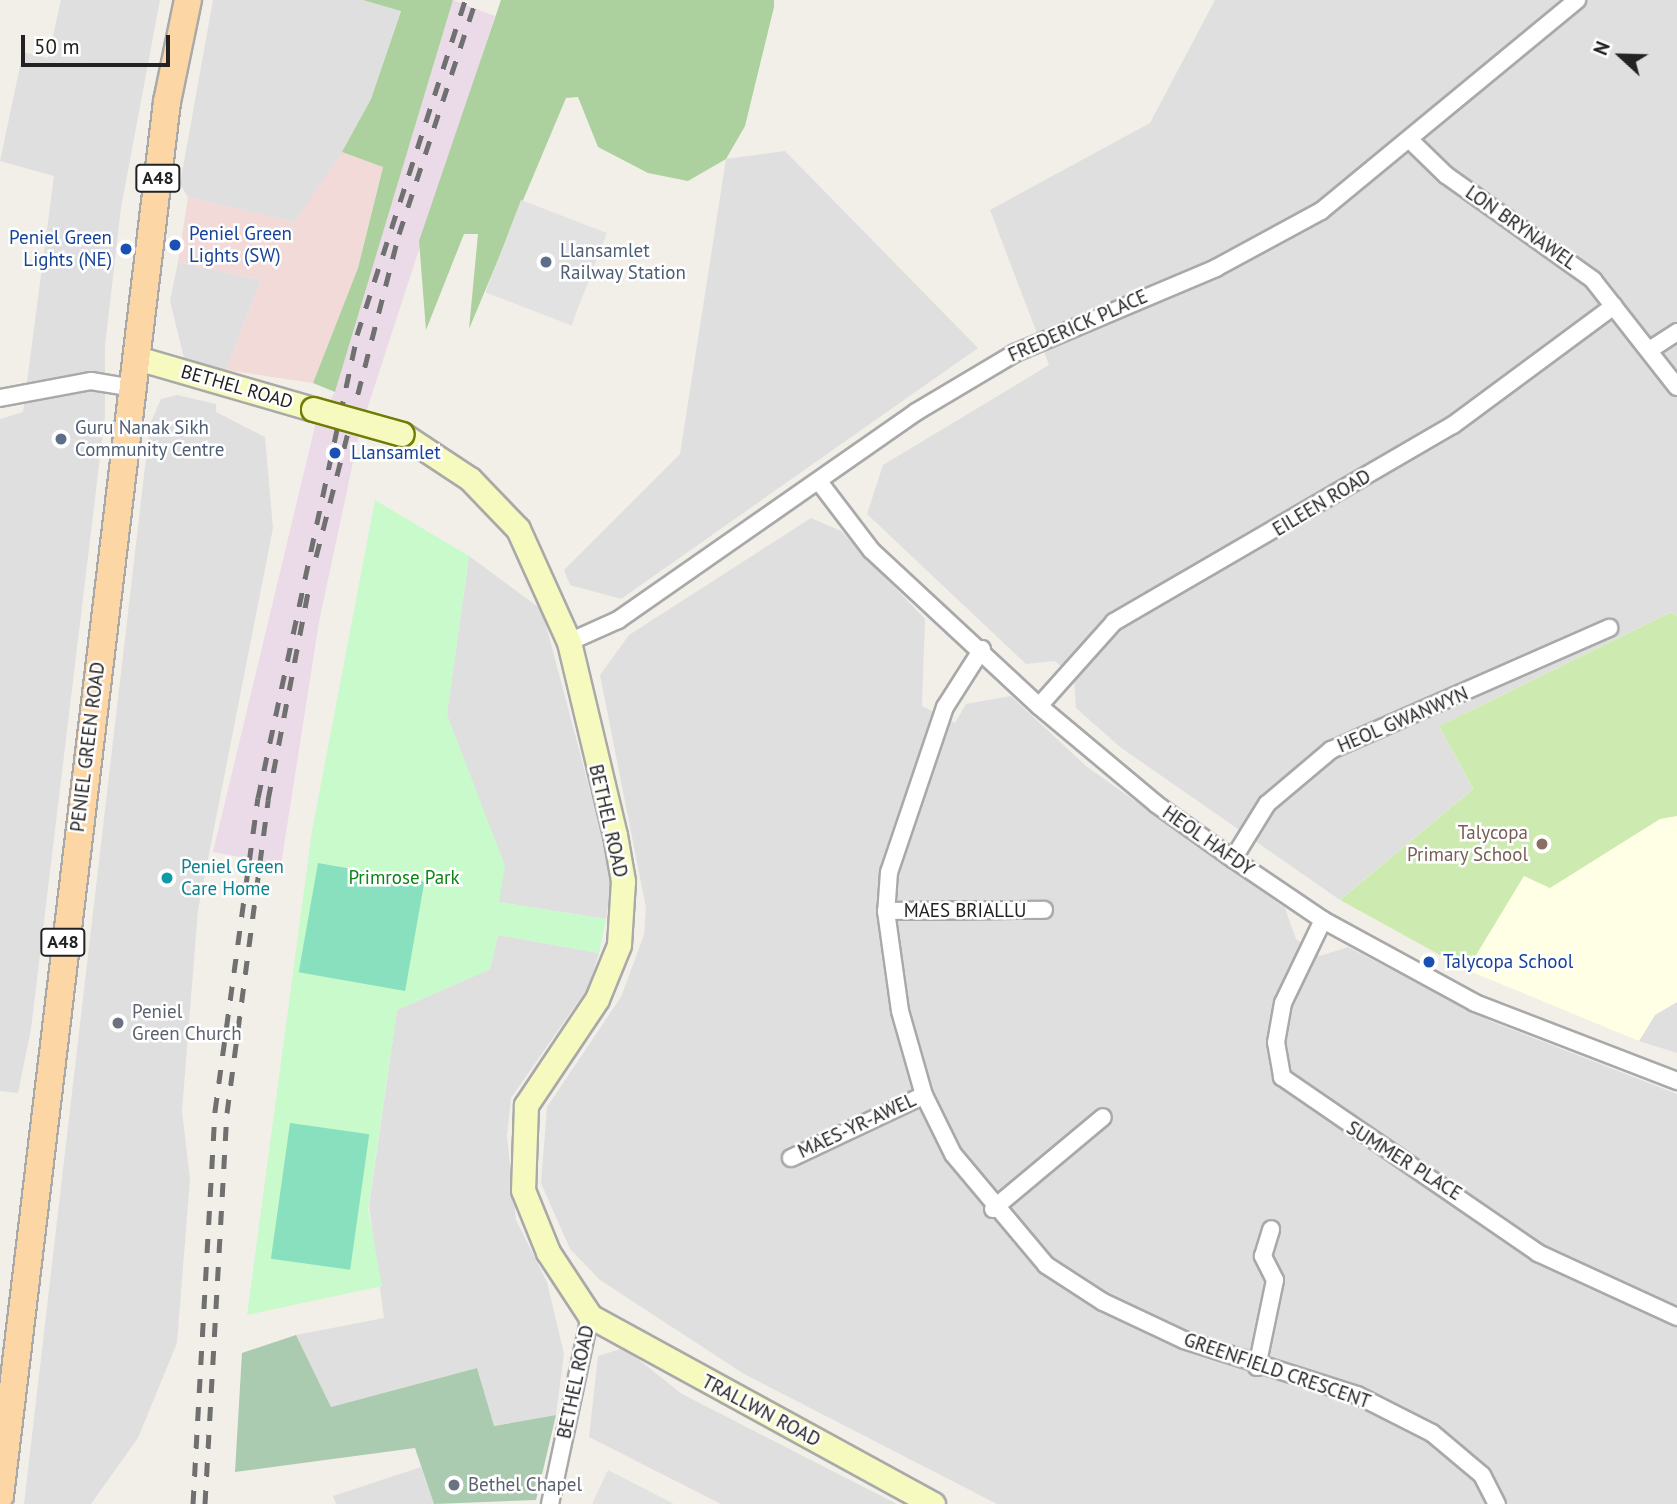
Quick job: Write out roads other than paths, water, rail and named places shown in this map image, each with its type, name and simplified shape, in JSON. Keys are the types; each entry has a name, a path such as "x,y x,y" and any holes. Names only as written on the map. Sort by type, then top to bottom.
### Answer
{"main road":[{"name":"PENIEL GREEN ROAD","path":"0,1496 167,102 188,0"}],"street":[{"name":"FREDERICK PLACE","path":"569,642 618,620 820,482 916,412 1015,353 1271,241 1411,141 1577,0"},
{"name":"LON BRYNAWEL","path":"1411,141 1456,183 1545,241 1614,306 1651,349 1677,387"},
{"name":"EILEEN ROAD","path":"1039,706 1114,622 1452,425 1614,306"},
{"path":"1651,349 1677,332"},
{"name":"BETHEL ROAD","path":"137,358 402,434 470,479 518,529 569,642 615,835 624,916 597,999 526,1105 521,1161 533,1223 590,1316 550,1504"},
{"path":"0,398 91,381 134,388"},
{"name":"HEOL HAFDY","path":"820,482 871,550 982,649 1039,706 1156,804 1233,859 1323,920 1475,1003 1677,1081"},
{"name":"HEOL GWANWYN","path":"1233,859 1267,804 1331,750 1609,628"},
{"name":"GREENFIELD CRESCENT","path":"982,649 936,732 889,872 886,911 900,1011 923,1095 953,1154 993,1209 1046,1265 1103,1302 1258,1367 1357,1395 1432,1433 1482,1475 1497,1504"},
{"name":"MAES BRIALLU","path":"886,911 1044,911"},
{"name":"SUMMER PLACE","path":"1323,920 1283,1003 1276,1042 1282,1077 1538,1253 1677,1317"},
{"name":"MAES-YR-AWEL","path":"791,1158 923,1095"},
{"path":"993,1209 1103,1117"},
{"path":"1258,1367 1275,1280 1263,1256 1271,1229"},
{"name":"TRALLWN ROAD","path":"590,1316 933,1504"}],"railway":[{"path":"193,1504 215,1111 258,798 357,335 465,0"},
{"path":"316,557 399,234 476,0"},
{"path":"205,1504 227,1113 268,800 309,587"}],"place":[{"name":"Peniel Green Lights (SW)","path":"175,245"},
{"name":"Peniel Green Lights (NE)","path":"126,249"},
{"name":"Llansamlet Railway Station","path":"546,262"},
{"name":"Guru Nanak Sikh Community Centre","path":"61,439"},
{"name":"Llansamlet","path":"335,453"},
{"name":"Talycopa Primary School","path":"1542,844"},
{"name":"Peniel Green Care Home","path":"167,878"},
{"name":"Talycopa School","path":"1429,962"},
{"name":"Peniel Green Church","path":"118,1023"},
{"name":"Bethel Chapel","path":"454,1485"}],"park label":[{"name":"Primrose Park","path":"404,878"}]}
